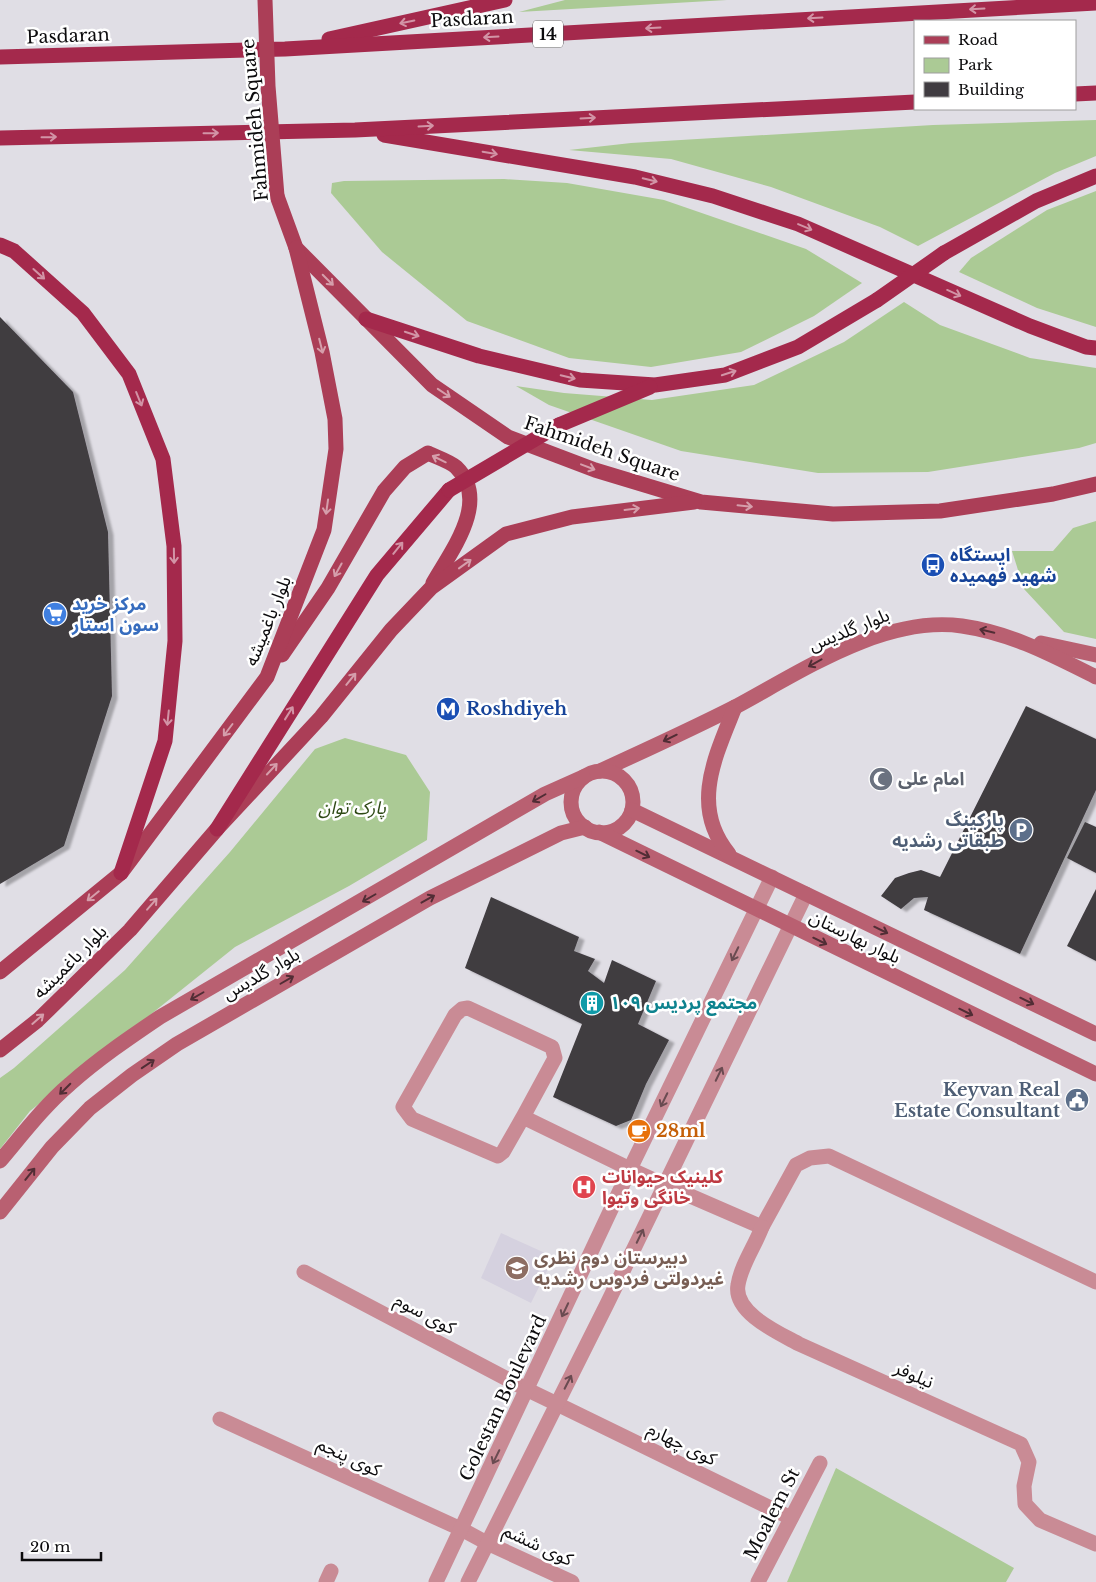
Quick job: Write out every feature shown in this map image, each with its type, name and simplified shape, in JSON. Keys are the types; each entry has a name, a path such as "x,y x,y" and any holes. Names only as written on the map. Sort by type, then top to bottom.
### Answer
{"highway":[{"path":"285,49 505,0"},
{"name":"Pasdaran","path":"0,56 285,49 1096,2"},
{"path":"1076,94 1096,93"},
{"path":"0,138 355,130 914,102"},
{"path":"355,130 635,177 713,196 798,224 1030,326 1086,347 1096,348"},
{"path":"366,319 479,356 571,378 655,385 725,375 798,348 877,300 944,253 1036,200 1096,176"},
{"path":"0,244 14,251 83,313 128,374 163,459 174,546 175,641 166,741 122,873"},
{"path":"217,828 377,575 449,490 559,425 655,385"}],"main road":[{"name":"Fahmideh Square","path":"265,0 268,86 277,196 296,248 432,385 508,437 595,470 701,502 833,514 940,511 1053,494 1096,484"},
{"name":"بلوار باغمیشه","path":"0,972 122,873 267,677 324,530 336,448 335,419 322,352 296,248"},
{"path":"267,677 328,588 384,491 405,467 428,453 456,467 470,491 468,521 431,588"},
{"path":"431,588 506,534 572,516 701,502"},
{"name":"بلوار باغمیشه","path":"0,1050 38,1020 130,930 217,828 321,717 391,630 431,588"},
{"name":"بلوار گلدیس","path":"600,771 735,707 835,652 907,627 961,626 1017,638 1096,676"},
{"path":"1017,638 1096,655"},
{"path":"733,858 718,840 711,826 707,800 718,749 735,707"},
{"path":"600,771 610,772 626,782 633,800 632,810 628,818 616,829 592,830 574,815 572,807 573,791 583,777 600,771"},
{"name":"بلوار گلدیس","path":"0,1161 28,1126 69,1085 113,1049 160,1018 545,794 583,777"},
{"name":"بلوار بهارستان","path":"632,810 1096,1034"},
{"name":"بلوار گلدیس","path":"0,1212 52,1147 90,1108 177,1044 430,898 561,833 592,830"},
{"name":"بلوار بهارستان","path":"592,830 1096,1074"}],"street":[{"name":"Golestan Boulevard","path":"436,1582 528,1390 630,1169 772,877"},
{"path":"468,1582 665,1185 806,894"},
{"path":"468,1008 552,1047 555,1051 555,1058 523,1117 498,1156 412,1119 406,1113 403,1107 455,1015 462,1009 468,1008"},
{"path":"523,1117 630,1169 762,1227"},
{"name":"نیلوفر","path":"1096,1282 828,1156 810,1158 796,1165 762,1227 737,1286 739,1300 748,1312 765,1325 798,1344 1021,1444 1029,1462 1024,1486 1024,1504 1040,1520 1096,1544"},
{"name":"کوی سوم","path":"304,1272 557,1404"},
{"name":"کوی چهارم","path":"557,1404 791,1518"},
{"name":"کوی پنجم","path":"220,1419 462,1529 487,1543"},
{"name":"Moalem St","path":"758,1582 820,1463"},
{"name":"کوی ششم","path":"487,1543 572,1582"}],"shaded area":[{"name":"دبیرستان دوم نظری غیردولتی فردوس رشدیه","path":"501,1233 554,1257 531,1303 481,1278"}],"green space":[{"path":"565,0 727,0 519,12"},
{"path":"1096,120 1096,156 1055,173 918,246 880,227 771,187 671,159 569,150 631,143 933,125"},
{"path":"504,179 567,183 664,200 806,249 862,283 814,316 741,352 651,367 569,358 467,321 382,252 331,193 332,183 344,181"},
{"path":"1096,191 1096,327 1037,308 959,272 971,258 1047,210"},
{"path":"904,302 940,325 1030,358 1096,368 1096,443 1079,448 928,472 818,473 681,451 549,405 516,386 564,393 652,400 754,385 844,342"},
{"path":"1096,521 1096,639 1064,632 1024,589 1012,551 1053,551 1073,528"},
{"name":"پارک توان","path":"345,738 406,755 430,792 427,840 349,886 235,947 30,1111 0,1149 0,1078 14,1068 125,970 230,852 315,749"},
{"path":"836,1468 1014,1568 1006,1582 787,1582"}],"building":[{"name":"مرکز خرید سون استار","path":"0,317 73,392 108,532 112,696 64,846 0,884"},
{"name":"پارکینگ طبقاتی رشدیه","path":"1026,706 1096,739 1096,790 1020,954 924,910 928,897 914,898 901,909 881,896 895,878 909,873 921,870 940,877"},
{"path":"1085,822 1096,827 1096,873 1067,858"},
{"path":"1096,889 1096,961 1067,946"},
{"name":"مجتمع پردیس ۱۰۹","path":"491,897 579,937 574,951 595,959 588,971 604,983 612,960 656,981 638,1024 669,1040 646,1084 631,1120 616,1126 553,1097 582,1024 465,968"}],"place":[{"name":"ایستگاه شهید فهمیده","path":"933,565"},
{"name":"مرکز خرید سون استار","path":"55,614"},
{"name":"Roshdiyeh","path":"448,709"},
{"name":"امام علی","path":"881,779"},
{"name":"پارکینگ طبقاتی رشدیه","path":"1021,830"},
{"name":"مجتمع پردیس ۱۰۹","path":"592,1003"},
{"name":"Keyvan Real Estate Consultant","path":"1077,1100"},
{"name":"28ml","path":"639,1131"},
{"name":"کلینیک حیوانات خانگی وتیوا","path":"584,1187"},
{"name":"دبیرستان دوم نظری غیردولتی فردوس رشدیه","path":"517,1268"}]}
